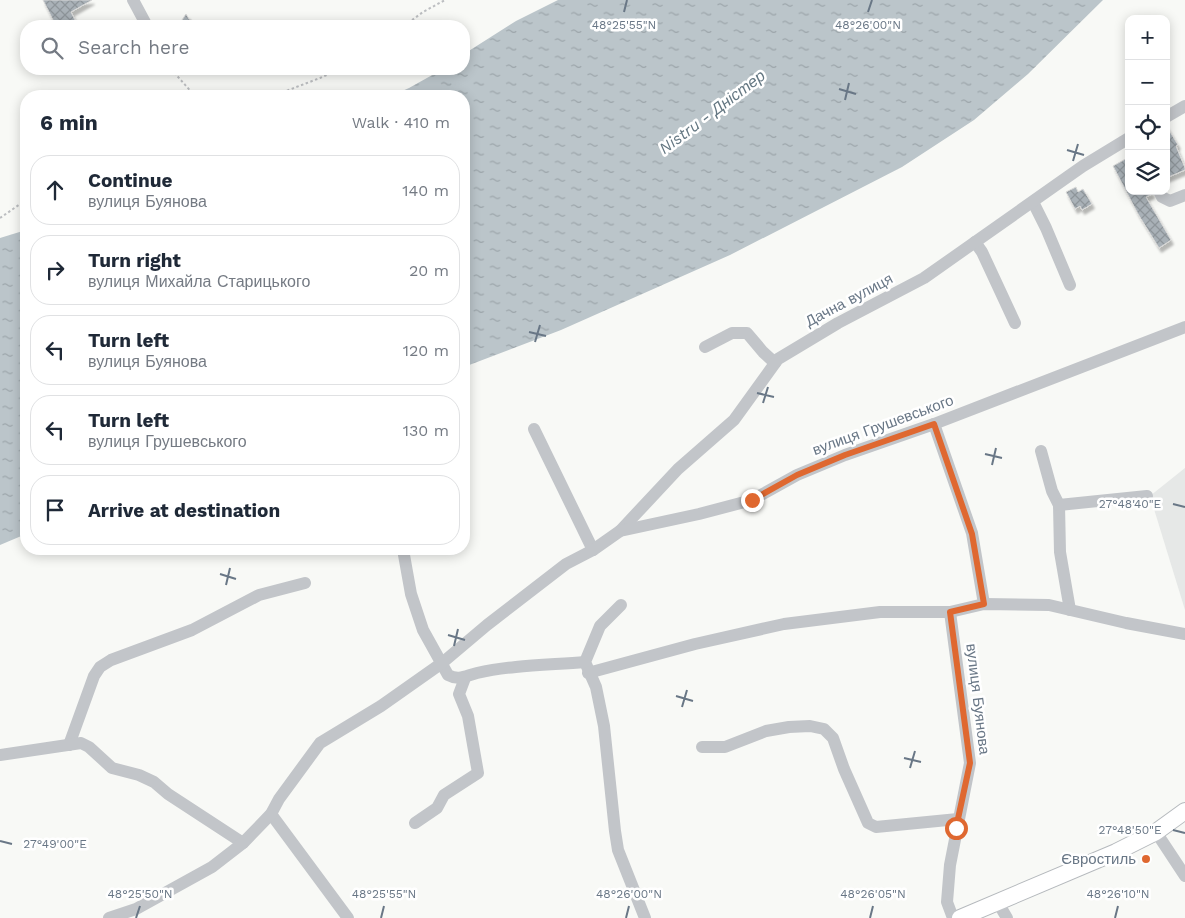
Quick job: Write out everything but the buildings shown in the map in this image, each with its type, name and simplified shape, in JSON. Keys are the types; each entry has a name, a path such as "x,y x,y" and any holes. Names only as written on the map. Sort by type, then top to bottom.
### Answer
{"main road":[{"path":"966,916 997,901 1116,852 1156,832 1185,811"}],"street":[{"path":"133,0 144,20"},
{"path":"1170,115 1185,106"},
{"name":"Дачна вулиця","path":"620,531 678,469 734,420 778,359 838,323 924,278 1083,166 1125,140"},
{"path":"1161,195 1170,201 1185,195"},
{"path":"1032,202 1046,228 1070,285"},
{"path":"975,242 982,252 1015,323"},
{"name":"вулиця Грушевського","path":"109,918 136,909 212,867 243,843 271,814 279,799 320,743 381,706 442,663 487,625 566,564 593,550 620,531 699,514 752,500 797,475 845,455 934,424 1185,327"},
{"path":"705,347 732,333 747,333 775,363"},
{"path":"934,424 972,534 984,604"},
{"path":"534,430 593,550"},
{"path":"1042,451 1052,491 1058,505 1060,552 1070,610"},
{"path":"1058,505 1146,496"},
{"path":"404,556 411,594 423,630 448,675 454,679 535,665 587,668 784,624 880,612 950,612 984,604 1049,605 1126,624 1185,634"},
{"path":"69,745 94,676 100,667 111,660 192,630 259,595 305,583"},
{"path":"621,605 600,626 587,668 596,687 604,726 618,850 645,918"},
{"name":"вулиця Буянова","path":"950,612 970,763 950,865 947,902 952,918"},
{"path":"415,823 437,808 444,795 478,772 468,716 459,694 465,678"},
{"path":"702,746 725,748 766,731 782,728 810,726 824,729 833,738 844,769 868,823 876,827 958,819"},
{"path":"0,755 81,743 89,747 112,768 138,775 154,782 168,794 243,843"},
{"path":"271,814 348,918"},
{"path":"1156,832 1185,876"},
{"path":"997,901 1007,918"}],"path":[{"path":"412,20 444,0"},
{"path":"176,75 189,90"},
{"path":"288,90 327,75"},
{"path":"0,218 20,204"}],"shaded area":[{"path":"1185,468 1185,610 1150,496"}],"water":[{"name":"Nistru - Дністер","path":"558,0 1103,0 1028,74 974,120 902,167 730,255 561,330 470,365 470,90 404,90 432,75 470,75 470,50 516,21"},
{"path":"20,232 20,537 0,545 0,238"}],"place":[{"name":"Євростиль","path":"1146,859"}],"route":[{"path":"752,500 797,475 845,455 934,424 972,534 984,604 950,612 970,763 956,828"}]}
